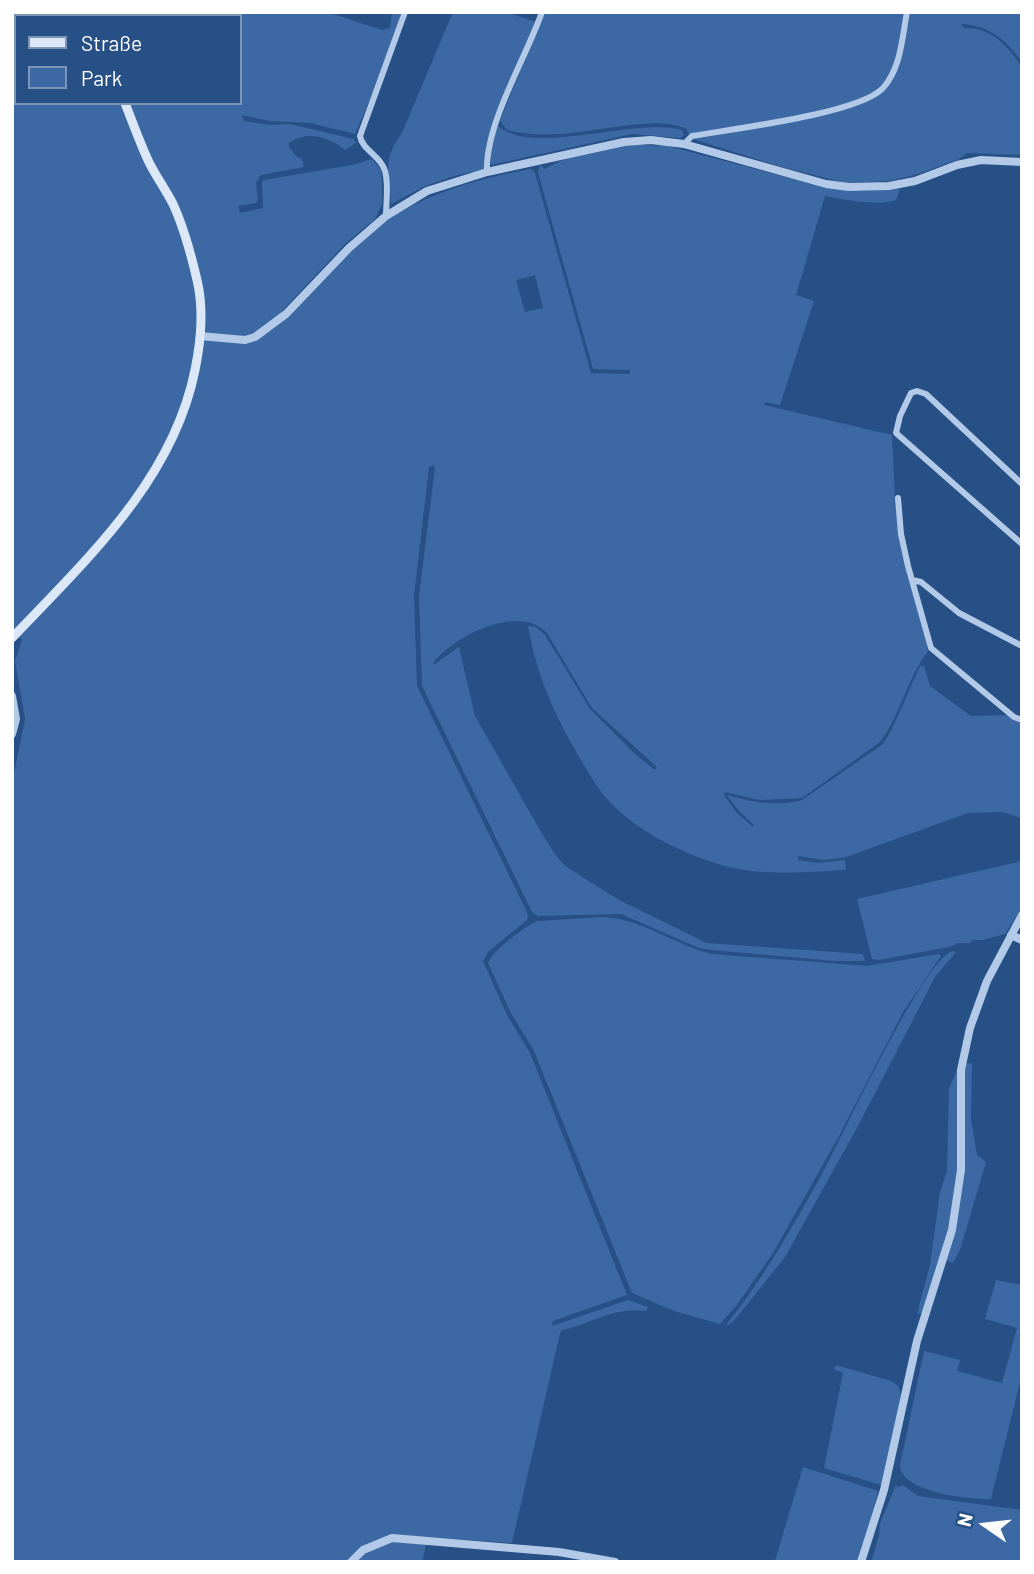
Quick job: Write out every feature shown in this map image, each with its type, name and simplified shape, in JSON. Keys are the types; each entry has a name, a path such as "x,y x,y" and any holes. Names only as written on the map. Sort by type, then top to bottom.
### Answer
{"main road":[{"path":"12,638 91,557 134,502 159,464 188,401 200,336 198,282 184,230 172,202 148,160 126,105"}],"street":[{"path":"386,216 385,171 374,153 360,142 360,136 405,12"},
{"path":"488,172 490,145 497,122 542,12"},
{"path":"684,144 692,136 816,114 871,97 885,85 899,58 907,12"},
{"path":"200,336 248,340 265,331 286,314 368,229 427,191 488,172 624,142 684,144 827,184 849,187 901,184 957,165 981,160 1022,162"},
{"path":"1022,484 922,391 913,391 907,399 896,433 1022,544"},
{"path":"898,498 901,534 931,648 1022,720"},
{"path":"912,580 921,582 958,613 1022,646"},
{"path":"12,696 16,719 12,734"},
{"path":"861,1562 884,1490 917,1341 952,1230 961,1178 960,1085 966,1045 981,995 1022,915"},
{"path":"1011,935 1022,940"},
{"path":"351,1562 363,1550 392,1538 559,1552 615,1562"}],"green space":[{"path":"12,12 327,12 382,30 390,28 392,12 401,12 388,58 355,134 310,123 270,121 242,115 244,121 270,125 290,124 353,139 356,143 345,150 325,139 310,136 289,143 296,156 302,159 304,167 261,175 256,183 258,200 256,203 238,206 240,213 263,208 264,180 372,159 381,170 382,204 375,219 346,243 282,311 285,320 348,253 389,219 440,193 531,169 535,173 591,373 630,374 630,370 593,369 538,173 540,165 545,169 589,152 614,147 664,145 827,188 862,191 900,189 896,200 889,202 861,202 825,196 796,295 814,301 780,405 765,402 764,405 892,435 895,499 928,651 915,673 893,720 880,742 802,798 759,800 725,792 724,795 736,812 753,827 727,795 764,803 802,800 883,744 920,666 924,666 930,686 971,716 1007,715 1022,722 1022,818 1002,812 968,813 846,857 824,860 798,856 798,860 817,863 845,860 846,870 773,872 729,867 680,850 648,832 619,811 604,795 555,712 536,662 528,626 536,627 545,635 590,709 636,755 655,770 657,767 592,708 547,633 535,625 520,621 504,622 471,634 433,663 459,647 475,716 537,825 565,866 619,900 707,943 863,954 865,961 835,961 712,950 699,948 621,914 538,916 532,912 422,686 419,596 435,468 434,465 429,467 414,596 417,686 527,912 528,919 488,952 483,961 507,1015 530,1053 627,1295 553,1321 552,1326 628,1300 648,1307 646,1311 613,1313 562,1330 560,1333 512,1543 428,1537 422,1562 12,1562 12,783 25,719 15,661 22,640 12,630","holes":["535,275 543,308 525,312 516,280"]},
{"path":"453,12 505,12 536,22 491,132 485,169 423,187 391,204 388,167 391,151 402,133"},
{"path":"544,12 1022,12 1022,62 996,35 980,27 961,24 964,28 991,34 1011,52 1022,67 1022,155 967,153 959,159 915,175 888,181 846,183 782,167 696,140 688,134 687,129 671,124 638,124 550,134 507,130 500,121"},
{"path":"498,126 514,135 535,138 661,127 682,130 684,135 681,138 632,134 491,165 491,147"},
{"path":"1022,861 1022,908 1005,934 949,947 872,959 857,899"},
{"path":"604,917 632,922 712,954 867,966 939,954 941,956 903,1012 838,1138 773,1253 720,1324 674,1311 632,1293 534,1051 511,1013 488,963 509,939 537,921"},
{"path":"952,951 956,952 935,977 858,1126 785,1257 737,1317 726,1325 765,1271 799,1215 921,986 938,963"},
{"path":"972,1063 971,1119 977,1155 986,1162 960,1250 953,1263 941,1258 922,1313 917,1314 930,1265 940,1192 947,1171 949,1089 959,1065"},
{"path":"996,1280 1022,1285 1022,1374 991,1499 953,1496 923,1488 903,1474 900,1465 924,1351 960,1360 957,1371 1002,1383 1017,1328 985,1319"},
{"path":"836,1365 891,1381 899,1389 896,1425 881,1485 824,1468 843,1373 834,1369"},
{"path":"803,1467 878,1491 857,1562 775,1561"},
{"path":"896,1485 903,1485 918,1496 1022,1510 1022,1562 871,1562 880,1523"}]}
